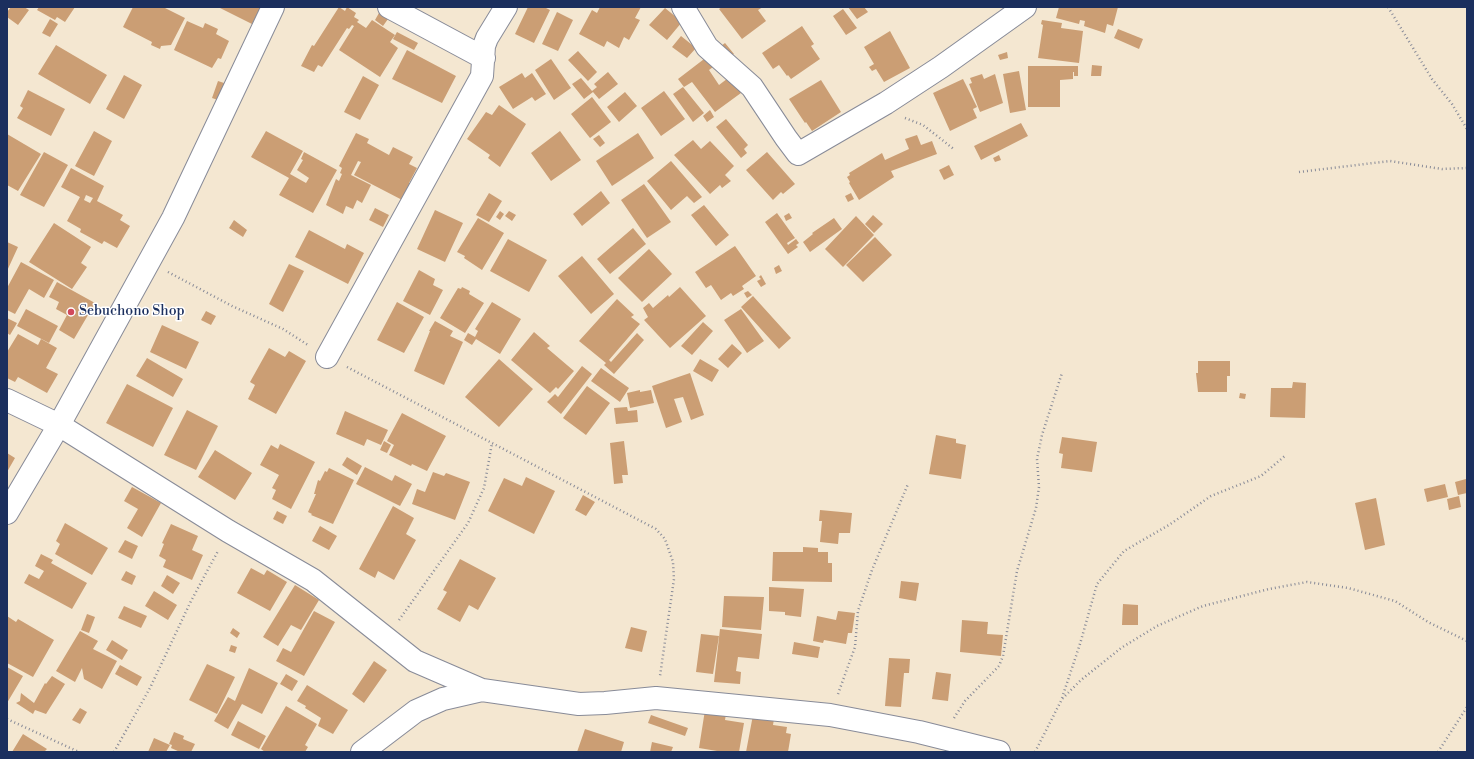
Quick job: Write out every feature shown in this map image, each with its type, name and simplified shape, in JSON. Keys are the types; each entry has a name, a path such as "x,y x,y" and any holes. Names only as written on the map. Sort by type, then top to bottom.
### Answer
{"street":[{"path":"7,512 150,262 173,218 273,7"},
{"path":"389,7 484,58"},
{"path":"327,357 482,76 484,46 487,38 506,7"},
{"path":"683,7 707,47 752,87 798,154 886,103 947,63 1025,7"},
{"path":"7,400 58,425 228,531 313,580 415,661 482,690 579,704 605,704 656,698 830,715 941,738 999,752"},
{"path":"362,752 416,711 443,699 482,690"}],"path":[{"path":"1388,7 1432,79 1452,104 1467,129"},
{"path":"886,103 906,118 923,125 955,150"},
{"path":"1299,172 1390,161 1442,169 1467,168"},
{"path":"150,262 232,306 283,329 327,357 656,529 665,540 673,562 674,580 656,698"},
{"path":"941,738 965,701 999,666 1003,656 1017,571 1036,508 1040,487 1037,459 1042,435 1062,373"},
{"path":"387,638 453,541 468,523 484,488 492,443"},
{"path":"1035,752 1062,699 1080,644 1097,584 1124,551 1169,525 1211,496 1261,476 1286,455"},
{"path":"830,715 855,647 858,611 872,570 908,484"},
{"path":"114,752 150,688 191,600 228,531"},
{"path":"1062,699 1081,680 1121,648 1157,626 1203,606 1269,589 1307,582 1348,588 1395,601 1428,622 1467,641"},
{"path":"1438,752 1467,707"},
{"path":"7,719 79,752"}],"building":[{"path":"11,7 24,7 29,10 18,25 7,17 7,12"},
{"path":"39,7 75,7 65,22 57,17 55,20 37,10"},
{"path":"133,7 163,7 185,18 171,45 161,46 160,49 151,45 152,42 123,27"},
{"path":"218,7 261,7 252,24"},
{"path":"339,7 345,11 347,7 356,13 354,17 359,20 357,22 366,28 372,20 395,35 390,42 398,48 380,77 339,50 354,26 352,25 349,29 347,28 322,67 318,65 314,72 301,66 312,45 314,46"},
{"path":"528,7 544,7 550,10 534,43 515,34"},
{"path":"600,7 641,7 635,18 640,20 629,40 624,37 619,48 607,41 604,47 579,34 592,10 597,13"},
{"path":"722,7 763,7 758,10 766,21 742,39 719,9"},
{"path":"848,7 864,7 868,12 857,19"},
{"path":"1059,7 1118,7 1113,26 1107,24 1105,33 1084,26 1085,21 1080,20 1079,24 1056,18"},
{"path":"665,8 682,22 667,40 649,25"},
{"path":"843,9 857,28 846,35 833,16"},
{"path":"557,12 573,20 558,51 542,44"},
{"path":"379,13 388,19 383,26 375,20"},
{"path":"50,19 58,24 50,37 42,33"},
{"path":"1042,20 1062,23 1061,28 1083,31 1079,63 1038,58 1043,25 1041,24"},
{"path":"187,21 203,28 205,23 218,29 216,34 229,41 221,59 218,58 212,68 174,50"},
{"path":"802,26 814,44 811,46 820,59 791,79 779,65 773,69 762,53"},
{"path":"1118,29 1143,39 1139,49 1114,38"},
{"path":"890,31 910,68 884,82 876,69 872,71 869,67 874,64 864,47"},
{"path":"397,32 418,43 414,50 393,39"},
{"path":"681,36 696,48 687,58 672,47"},
{"path":"725,43 734,54 726,60 725,58 709,70 719,85 744,66 756,82 715,112 692,82 684,87 678,79"},
{"path":"56,45 107,75 90,104 38,74"},
{"path":"407,50 456,76 442,103 392,79"},
{"path":"578,51 597,72 588,81 568,60"},
{"path":"1007,52 1008,58 1000,60 998,55"},
{"path":"551,59 571,88 554,100 535,70"},
{"path":"1092,65 1102,66 1101,76 1091,76"},
{"path":"1028,66 1078,66 1078,76 1074,76 1073,72 1073,79 1060,80 1060,107 1028,107"},
{"path":"1019,71 1026,110 1010,113 1003,74"},
{"path":"608,72 618,84 599,99 593,92 584,99 572,84 581,78 592,91 597,87 594,84"},
{"path":"522,73 525,78 532,73 546,94 535,101 532,97 513,109 499,87"},
{"path":"982,74 984,79 995,74 1003,103 980,112 969,84 972,83 970,78"},
{"path":"124,75 142,85 124,119 106,109"},
{"path":"363,76 379,85 360,120 344,112"},
{"path":"963,79 977,107 973,109 977,118 950,131 933,93"},
{"path":"821,80 841,112 812,131 789,99"},
{"path":"218,81 227,84 221,101 212,98"},
{"path":"683,87 704,113 693,122 673,94"},
{"path":"28,90 65,109 51,136 17,118 23,108 20,106"},
{"path":"664,91 685,119 661,136 641,108"},
{"path":"625,92 637,106 619,122 607,107"},
{"path":"592,97 611,122 590,138 571,114"},
{"path":"499,105 526,124 500,167 488,158 490,155 467,139 486,112 492,115"},
{"path":"710,110 714,117 707,122 703,116"},
{"path":"726,119 748,145 744,149 747,153 741,158 716,127"},
{"path":"1021,123 1028,136 981,160 974,146"},
{"path":"94,131 112,141 94,176 75,166"},
{"path":"266,131 303,151 290,174 306,183 309,178 297,170 303,160 301,159 304,152 337,170 313,213 279,195 289,178 251,157"},
{"path":"560,131 581,160 551,181 531,153"},
{"path":"356,133 369,139 367,143 389,155 393,147 413,157 409,164 417,168 409,183 416,187 408,203 354,175 361,162 358,161 351,175 371,185 362,203 357,200 353,209 346,206 343,214 326,205 336,179 339,181 342,174 340,173 342,168 339,166"},
{"path":"638,133 654,158 612,186 596,161"},
{"path":"7,134 41,154 18,191 7,185"},
{"path":"599,135 605,143 600,147 593,139"},
{"path":"917,135 921,145 932,141 937,154 891,171 894,177 859,200 849,183 850,182 847,177 850,175 849,173 882,153 885,160 909,149 905,139"},
{"path":"693,140 701,149 710,141 734,166 725,175 731,181 722,188 720,185 710,194 674,155"},
{"path":"44,152 68,165 44,207 20,195"},
{"path":"767,152 795,184 783,194 781,192 773,200 746,170"},
{"path":"999,155 1001,160 995,162 993,158"},
{"path":"671,161 702,197 694,203 687,196 671,210 647,181"},
{"path":"949,165 954,175 944,180 939,170"},
{"path":"71,168 104,186 97,201 123,215 120,220 130,226 117,248 104,241 102,244 80,232 81,229 67,221 80,197 61,187","holes":["86,195 93,198 90,203 84,200"]},
{"path":"644,184 671,222 647,238 621,200"},
{"path":"601,191 610,203 582,226 573,214"},
{"path":"489,193 502,201 489,222 476,215"},
{"path":"851,193 854,199 848,202 845,196"},
{"path":"704,205 729,235 716,246 691,215"},
{"path":"375,208 389,215 383,227 369,220"},
{"path":"435,210 463,223 445,262 417,249"},
{"path":"500,211 504,214 500,220 496,217"},
{"path":"509,211 516,215 512,221 505,216"},
{"path":"777,213 795,238 787,243 788,245 796,239 799,243 796,245 798,247 788,254 765,222"},
{"path":"789,213 792,218 786,221 784,216"},
{"path":"873,215 883,224 874,233 865,224"},
{"path":"856,216 874,235 843,267 825,249"},
{"path":"478,218 504,233 482,270 464,258 465,256 457,252"},
{"path":"834,218 842,229 810,252 803,242 813,234 812,233"},
{"path":"234,220 247,230 243,237 229,228"},
{"path":"54,223 91,247 81,263 87,267 72,289 29,262"},
{"path":"633,228 646,244 610,274 597,259"},
{"path":"309,230 345,249 347,244 364,253 348,284 295,257"},
{"path":"875,237 892,255 863,282 846,265"},
{"path":"508,239 547,260 529,292 490,271"},
{"path":"7,242 18,247 7,271"},
{"path":"735,246 756,276 742,286 744,289 733,296 731,293 721,300 711,285 706,288 695,272"},
{"path":"649,249 672,274 642,302 618,278"},
{"path":"582,256 614,294 591,314 558,276"},
{"path":"21,262 54,280 44,298 29,289 15,314 7,310 7,288"},
{"path":"289,264 304,271 283,312 269,304"},
{"path":"779,265 782,271 776,274 774,268"},
{"path":"419,270 435,279 433,285 443,290 430,315 403,301"},
{"path":"761,275 766,284 761,287 757,281 761,279 759,277"},
{"path":"57,282 95,303 74,339 59,330 67,315 56,309 59,302 49,297"},
{"path":"462,287 470,291 469,294 484,303 465,333 440,318 458,288 461,289"},
{"path":"680,287 706,316 670,348 644,320 648,317 643,308 649,303 653,308"},
{"path":"748,291 752,295 747,298 744,293"},
{"path":"753,296 791,338 779,349 741,307"},
{"path":"617,299 634,315 631,317 640,324 609,360 611,362 637,333 644,340 614,374 604,365 606,363 579,341"},
{"path":"397,302 424,317 404,353 377,340"},
{"path":"492,302 521,319 500,354 476,339 472,345 464,340 468,333 475,337 478,331 475,329"},
{"path":"26,309 58,326 49,343 17,326"},
{"path":"741,309 764,341 747,353 724,320"},
{"path":"206,311 216,316 211,325 201,320"},
{"path":"7,318 17,323 10,335 7,333"},
{"path":"435,321 453,331 450,336 463,342 444,385 414,371 429,331"},
{"path":"703,322 713,331 692,355 681,346"},
{"path":"162,325 199,342 186,369 150,352"},
{"path":"534,332 550,346 547,348 574,371 558,389 556,387 550,393 511,360"},
{"path":"18,334 38,345 41,339 57,348 46,368 58,374 47,393 18,377 15,382 7,378 7,352"},
{"path":"732,344 742,353 728,368 718,359"},
{"path":"269,348 285,357 289,351 306,361 276,414 248,399 255,385 250,382"},
{"path":"147,358 183,379 173,397 136,376"},
{"path":"499,359 533,389 499,427 465,397"},
{"path":"700,359 719,370 712,382 693,371"},
{"path":"1198,361 1230,361 1230,376 1227,376 1227,392 1198,392 1196,373 1198,373"},
{"path":"582,366 592,374 561,414 547,402 555,394 558,397"},
{"path":"601,368 629,388 620,402 591,381"},
{"path":"690,373 704,415 691,420 683,397 674,399 682,422 666,428 652,386"},
{"path":"1293,382 1306,383 1305,418 1270,417 1271,388 1292,388"},
{"path":"127,384 173,408 153,447 106,423"},
{"path":"587,386 610,403 586,435 563,418"},
{"path":"640,390 640,392 651,390 654,403 630,408 627,393"},
{"path":"1240,393 1246,394 1245,399 1239,398"},
{"path":"627,407 628,411 637,410 638,422 616,424 614,408"},
{"path":"187,410 218,426 196,470 164,455"},
{"path":"345,411 388,430 381,445 367,439 364,446 336,434"},
{"path":"402,413 446,436 427,471 412,464 411,466 389,455 394,445 387,441"},
{"path":"936,435 956,439 956,443 966,445 961,479 929,474"},
{"path":"1062,437 1097,442 1092,472 1061,468 1063,454 1059,453"},
{"path":"384,441 391,445 387,453 380,450"},
{"path":"624,441 628,475 622,475 623,483 614,484 610,443"},
{"path":"280,444 315,462 291,509 272,499 276,490 272,488 279,475 260,465 271,445 278,449"},
{"path":"215,450 252,473 235,500 198,477"},
{"path":"7,453 15,458 7,472"},
{"path":"347,457 362,466 357,475 342,465"},
{"path":"365,467 392,481 395,475 412,484 400,506 356,484"},
{"path":"329,468 354,480 333,524 311,515 312,514 308,512 316,494 314,494 318,480 320,481 325,471 327,472"},
{"path":"433,472 444,476 446,473 470,482 455,520 412,504 417,489 425,492"},
{"path":"526,477 555,491 534,534 488,511 504,478 522,486"},
{"path":"1466,479 1467,493 1458,495 1455,482"},
{"path":"1445,484 1448,497 1427,502 1424,489"},
{"path":"132,487 161,503 142,537 127,528 138,509 124,501"},
{"path":"583,495 595,502 586,516 575,510"},
{"path":"1459,496 1461,507 1449,510 1447,499"},
{"path":"1376,498 1385,545 1365,550 1355,503"},
{"path":"393,506 414,518 406,534 416,540 394,580 378,571 375,578 359,569"},
{"path":"820,510 852,513 850,533 839,533 838,544 820,542 822,521 819,521"},
{"path":"277,511 287,516 283,524 273,519"},
{"path":"65,523 108,548 92,575 55,554 60,544 56,541"},
{"path":"171,524 198,536 192,550 203,555 192,580 163,567 166,560 159,556 164,544 162,543"},
{"path":"320,526 337,536 329,550 312,541"},
{"path":"125,540 138,546 132,559 118,552"},
{"path":"803,547 818,548 818,552 828,552 828,563 832,563 832,582 772,581 773,552 803,552"},
{"path":"41,554 53,560 51,563 87,583 72,609 24,583 29,574 39,579 44,571 35,566"},
{"path":"460,559 496,578 478,610 469,605 460,622 437,609 447,592 443,590"},
{"path":"251,568 264,575 267,570 287,582 270,611 237,593"},
{"path":"126,571 136,576 132,585 121,580"},
{"path":"167,575 180,583 173,594 161,586"},
{"path":"901,581 919,583 916,601 899,598"},
{"path":"295,585 319,600 301,630 291,625 278,646 263,637"},
{"path":"769,587 804,589 801,617 785,615 785,612 769,611"},
{"path":"154,591 177,605 168,620 145,606"},
{"path":"724,596 764,597 761,630 722,627"},
{"path":"1123,604 1138,605 1138,625 1122,625"},
{"path":"124,606 147,616 141,628 118,618"},
{"path":"314,611 335,622 304,676 276,661 283,648 291,652"},
{"path":"838,611 855,613 852,633 848,633 846,644 824,640 823,643 813,641 817,616 836,620"},
{"path":"87,614 95,617 89,633 81,630"},
{"path":"7,616 16,622 18,619 54,640 33,677 7,663"},
{"path":"962,620 988,622 987,634 1003,635 1001,656 960,652"},
{"path":"631,627 647,631 642,652 625,648"},
{"path":"233,628 240,633 237,638 230,633"},
{"path":"720,629 762,634 759,659 738,657 736,671 741,672 740,684 714,682"},
{"path":"80,631 98,641 93,649 117,661 102,689 84,679 82,668 75,682 56,671"},
{"path":"701,634 719,636 713,674 696,672"},
{"path":"112,640 128,650 122,660 106,650"},
{"path":"794,642 820,647 818,658 792,654"},
{"path":"231,645 237,647 235,653 229,651"},
{"path":"889,658 910,659 909,673 904,673 901,707 885,706"},
{"path":"374,661 387,670 364,703 352,694"},
{"path":"207,664 235,677 217,714 189,700"},
{"path":"120,665 142,677 137,686 115,674"},
{"path":"7,667 23,676 7,703"},
{"path":"249,668 278,683 262,714 242,704 228,729 214,721 228,697 235,701"},
{"path":"936,672 951,674 948,701 932,699"},
{"path":"286,674 298,681 292,691 280,684"},
{"path":"52,676 65,684 46,714 35,710 33,714 16,703 20,701 21,693 34,703 45,683 46,684"},
{"path":"307,685 348,710 333,734 318,726 321,718 297,701"},
{"path":"286,706 317,724 305,745 308,747 305,752 265,752 261,749"},
{"path":"80,708 87,712 80,724 72,720"},
{"path":"705,710 726,714 725,720 744,723 739,752 723,752 699,748"},
{"path":"651,715 688,728 685,736 648,723"},
{"path":"753,715 774,719 773,725 787,727 786,733 791,734 788,752 746,752"},
{"path":"238,721 266,736 259,749 231,735"},
{"path":"585,729 624,742 621,752 577,752"},
{"path":"174,732 184,736 183,739 195,744 191,752 180,752 171,748 172,745 169,744"},
{"path":"23,734 47,749 44,752 12,752"},
{"path":"154,738 170,745 166,752 148,752"},
{"path":"652,742 673,747 671,752 650,752"}],"place":[{"name":"Sebuchono Shop","path":"71,312"}]}
